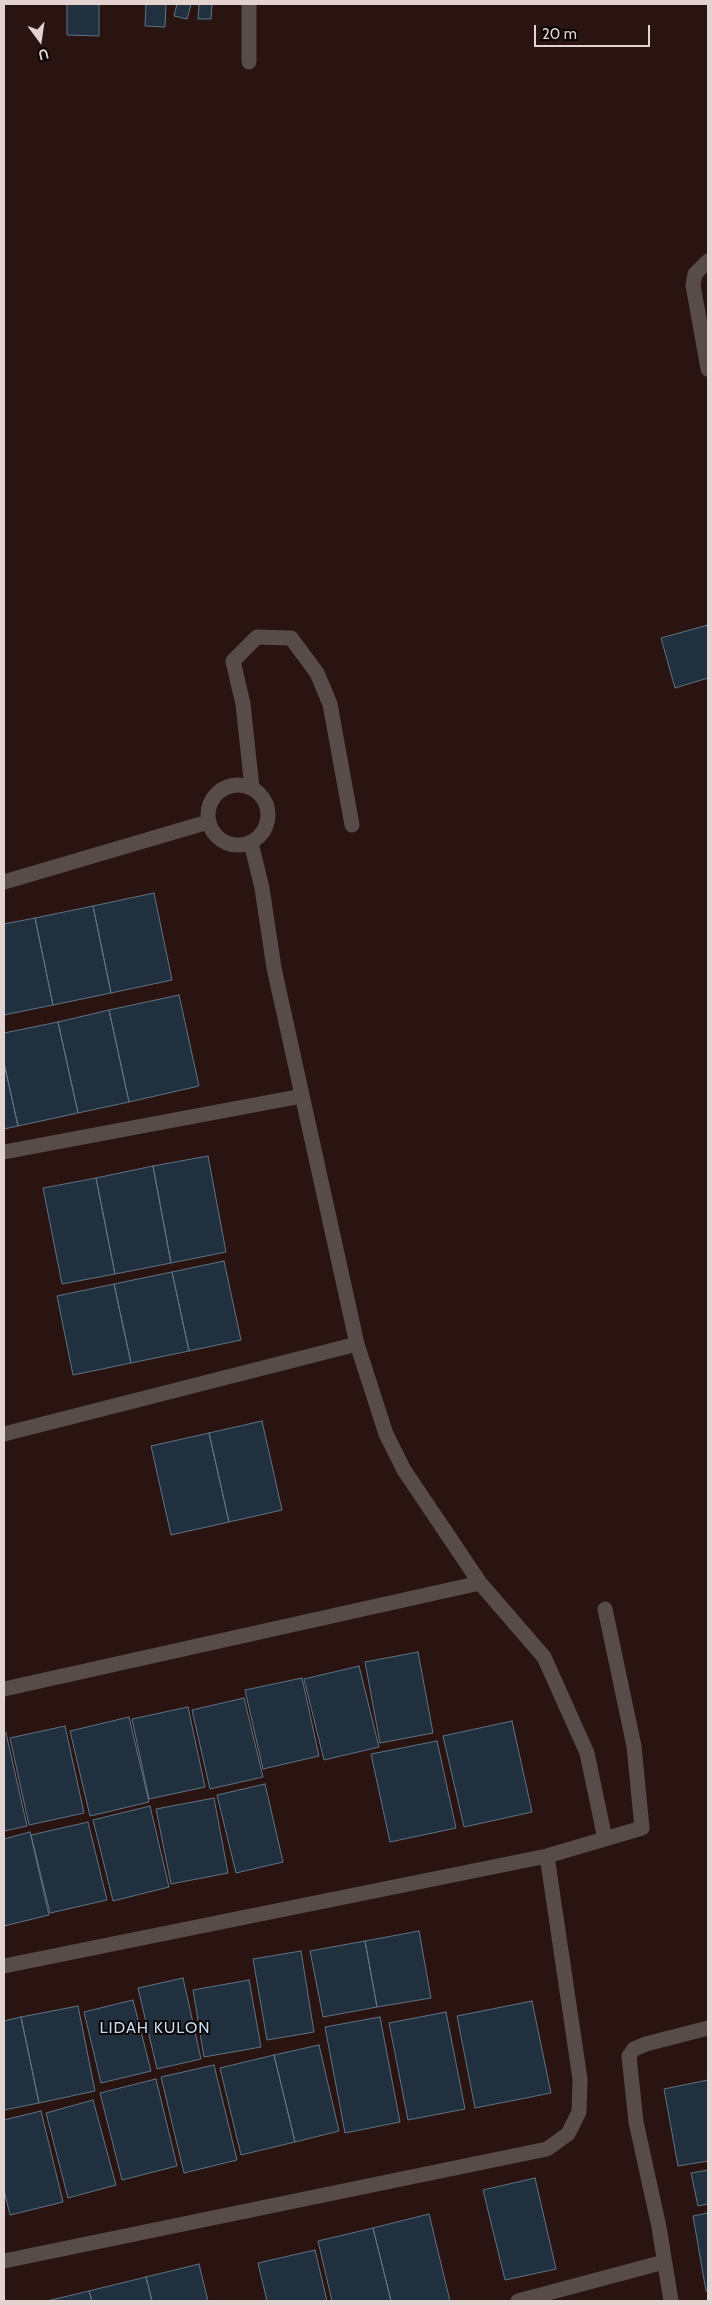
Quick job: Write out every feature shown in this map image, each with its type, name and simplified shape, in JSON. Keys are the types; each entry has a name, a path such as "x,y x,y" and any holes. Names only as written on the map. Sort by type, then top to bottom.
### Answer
{"street":[{"path":"249,4 249,62"},
{"path":"708,261 695,274 693,284 708,369"},
{"path":"252,788 243,704 233,660 257,637 291,638 316,673 330,704 352,825"},
{"path":"238,785 252,788 262,796 268,809 268,823 262,835 251,844 238,846 224,843 214,834 208,822 208,808 214,796 225,787 238,785"},
{"path":"4,882 208,822"},
{"path":"251,844 262,888 274,968 358,1344 386,1434 400,1463 480,1583 544,1657 586,1753 605,1839"},
{"path":"4,1152 302,1096"},
{"path":"4,1434 358,1344"},
{"path":"4,1689 480,1583"},
{"path":"4,1966 547,1856 642,1828 634,1746 605,1609"},
{"path":"4,2262 548,2149 568,2134 579,2112 580,2079 547,1856"},
{"path":"671,2301 636,2122 629,2056 634,2049 646,2044 708,2028"},
{"path":"518,2301 664,2262"}],"building":[{"path":"67,4 99,4 99,36 67,35"},
{"path":"146,4 166,4 165,27 145,26"},
{"path":"177,4 191,4 187,19 174,16"},
{"path":"199,4 212,4 211,19 198,19"},
{"path":"708,625 708,678 675,688 661,638"},
{"path":"154,893 172,980 111,993 93,906"},
{"path":"93,906 111,993 53,1005 35,918"},
{"path":"35,918 53,1005 4,1015 4,924"},
{"path":"179,995 199,1086 129,1102 109,1010"},
{"path":"109,1010 129,1102 78,1113 58,1022"},
{"path":"58,1022 78,1113 18,1126 4,1063 4,1033"},
{"path":"4,1063 18,1126 4,1129"},
{"path":"208,1156 226,1252 171,1263 153,1166"},
{"path":"153,1166 171,1263 115,1274 96,1178"},
{"path":"96,1178 115,1274 62,1284 43,1188"},
{"path":"224,1261 241,1340 189,1351 172,1272"},
{"path":"172,1272 189,1351 131,1363 114,1284"},
{"path":"114,1284 131,1363 73,1375 57,1296"},
{"path":"262,1421 282,1510 229,1522 209,1433"},
{"path":"209,1433 229,1522 171,1535 151,1446"},
{"path":"418,1652 433,1733 380,1743 365,1662"},
{"path":"359,1666 379,1747 324,1760 304,1679"},
{"path":"302,1678 319,1756 263,1769 245,1690"},
{"path":"244,1698 263,1777 210,1789 192,1710"},
{"path":"188,1707 205,1787 149,1799 132,1719"},
{"path":"129,1717 149,1802 90,1816 70,1731"},
{"path":"512,1721 532,1812 464,1827 443,1736"},
{"path":"65,1726 84,1813 29,1825 10,1738"},
{"path":"6,1733 27,1826 4,1831 4,1734"},
{"path":"437,1741 456,1828 390,1842 371,1754"},
{"path":"265,1784 283,1862 236,1873 217,1795"},
{"path":"214,1798 228,1873 171,1884 156,1809"},
{"path":"150,1806 169,1887 113,1901 93,1820"},
{"path":"88,1822 107,1900 50,1913 31,1835"},
{"path":"30,1832 49,1915 4,1926 4,1839"},
{"path":"419,1931 431,1998 377,2007 365,1941"},
{"path":"365,1941 377,2007 323,2017 310,1951"},
{"path":"301,1951 314,2032 267,2040 253,1959"},
{"path":"183,1978 201,2059 157,2069 138,1988"},
{"path":"249,1980 261,2047 204,2057 193,1990"},
{"path":"133,2000 151,2071 101,2083 84,2012"},
{"path":"532,2001 551,2093 475,2108 457,2016"},
{"path":"78,2006 95,2091 39,2103 21,2017"},
{"path":"446,2012 465,2109 408,2120 389,2023"},
{"path":"21,2017 39,2103 4,2110 4,2021"},
{"path":"380,2017 400,2122 345,2133 325,2027"},
{"path":"319,2045 339,2131 295,2142 274,2055"},
{"path":"274,2055 295,2142 241,2155 220,2068"},
{"path":"214,2065 237,2160 184,2173 161,2077"},
{"path":"156,2079 177,2166 122,2180 100,2093"},
{"path":"708,2080 708,2161 678,2166 664,2089"},
{"path":"93,2100 116,2185 68,2198 46,2113"},
{"path":"41,2111 63,2202 10,2215 4,2190 4,2120"},
{"path":"708,2170 708,2204 698,2206 691,2173"},
{"path":"535,2178 556,2269 505,2280 483,2190"},
{"path":"708,2213 708,2291 706,2291 693,2216"},
{"path":"429,2214 450,2301 391,2301 373,2228"},
{"path":"373,2228 391,2301 332,2301 318,2241"},
{"path":"315,2250 327,2301 267,2301 258,2263"},
{"path":"199,2264 208,2301 152,2301 146,2277"},
{"path":"146,2277 152,2301 92,2301 89,2291"},
{"path":"89,2291 92,2301 47,2301"}],"district":[{"name":"LIDAH KULON","path":"155,2028"}]}
